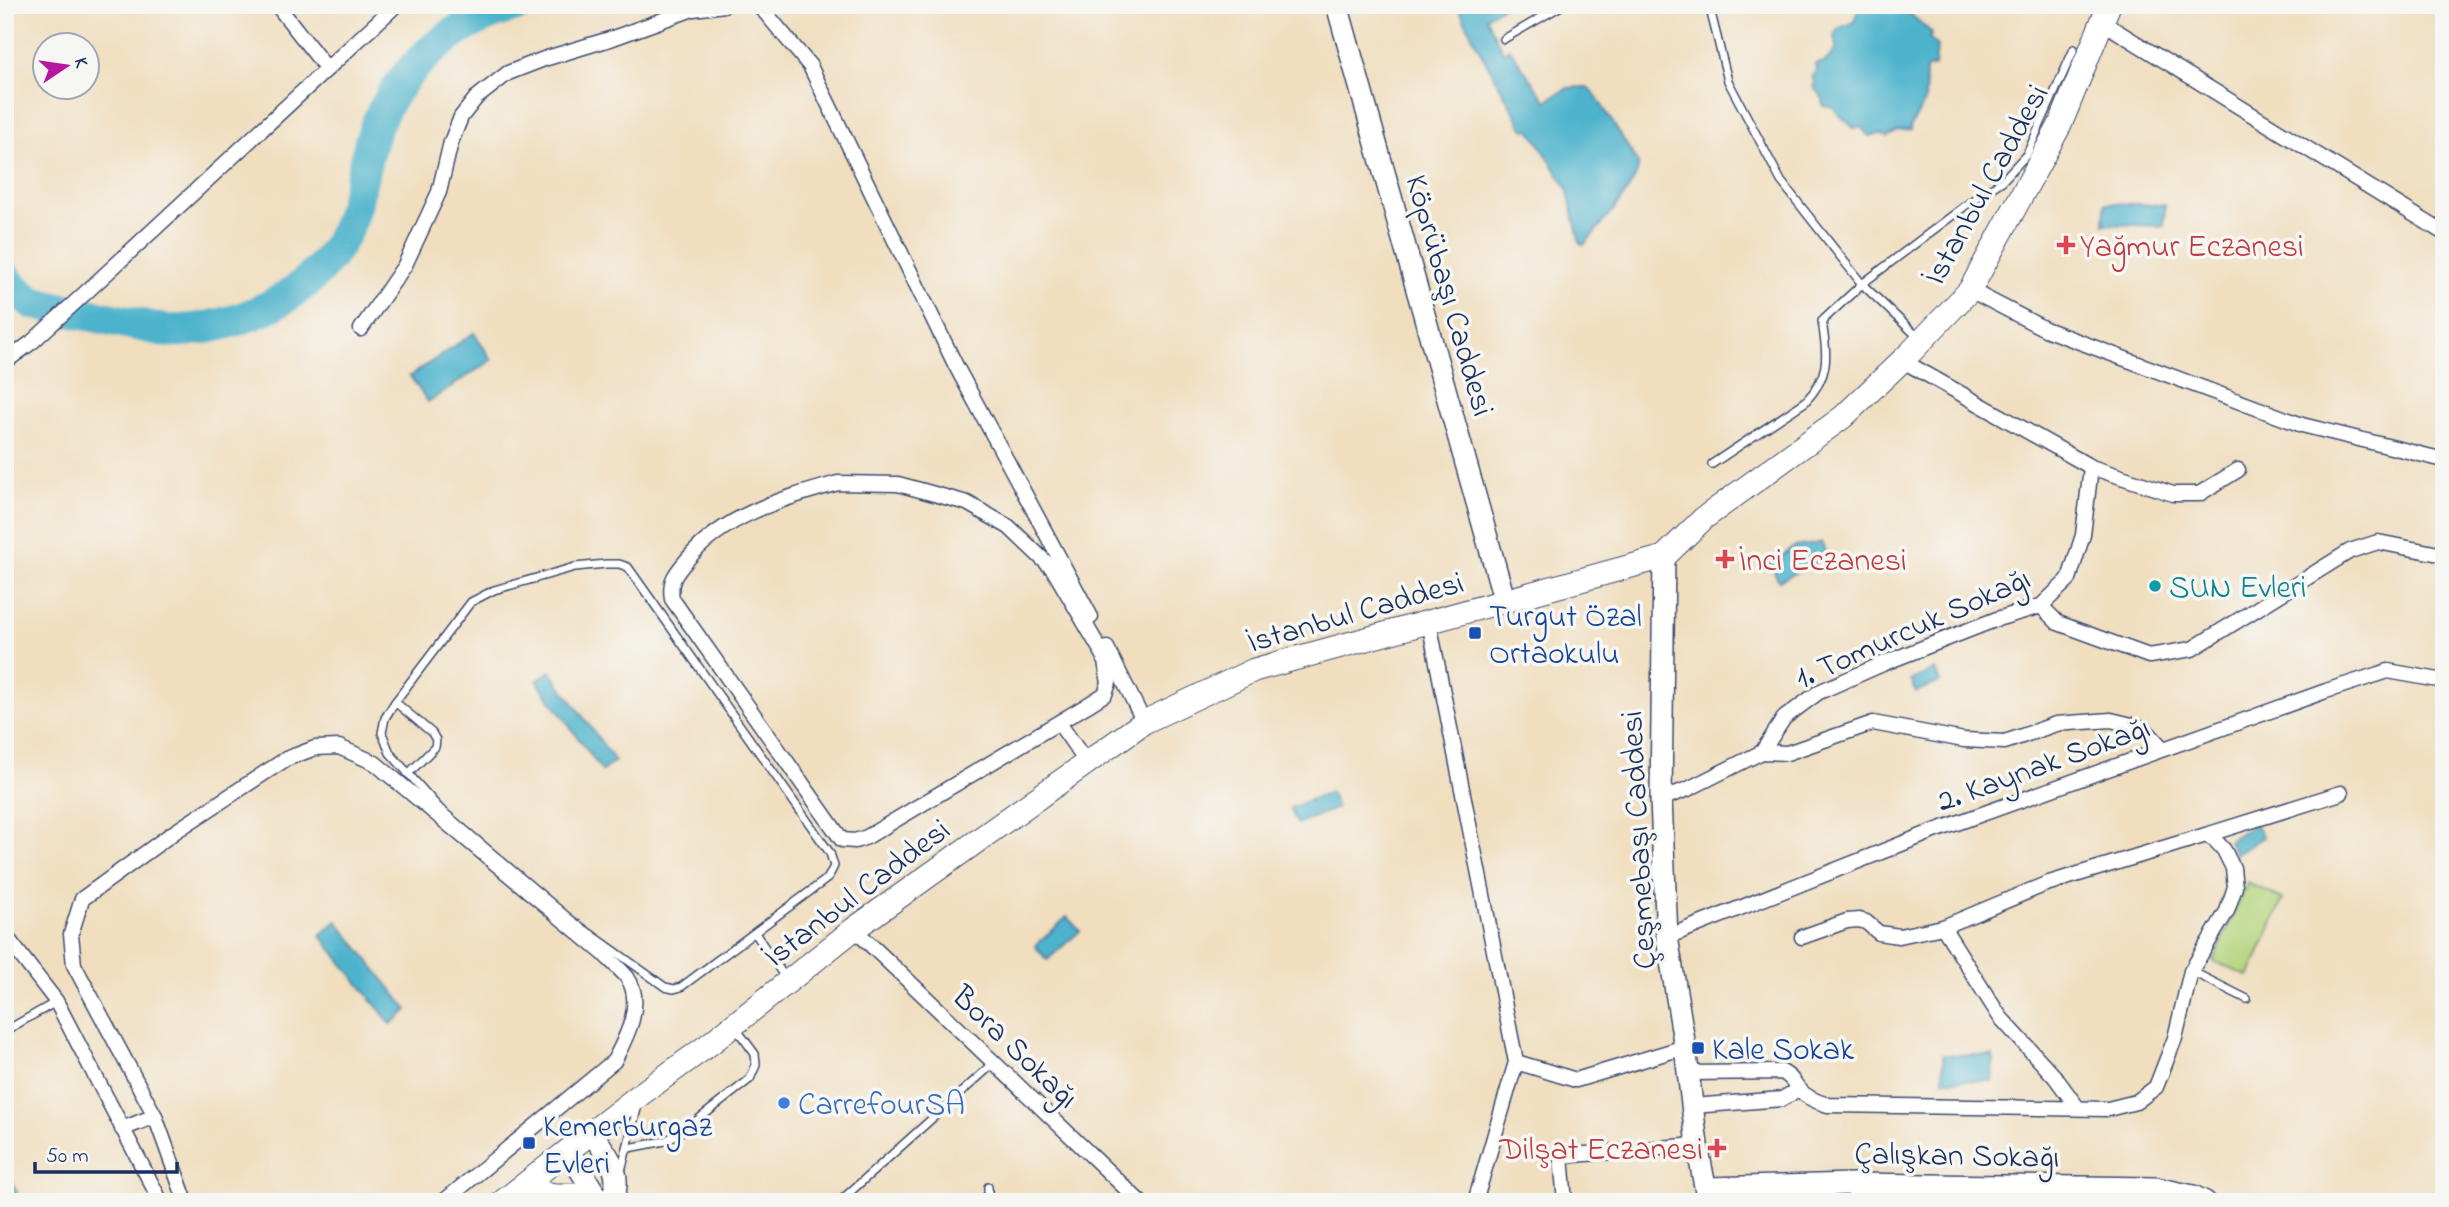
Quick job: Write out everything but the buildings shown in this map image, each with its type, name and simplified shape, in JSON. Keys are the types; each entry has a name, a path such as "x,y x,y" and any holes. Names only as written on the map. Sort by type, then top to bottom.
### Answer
{"main road":[{"name":"Köprübaşı Caddesi","path":"1337,5 1505,602"},
{"name":"İstanbul Caddesi","path":"510,1195 854,929 1144,722 1254,670 1664,557 1704,518 1843,416 1903,360 1970,290 2060,125 2106,14"},
{"name":"Çeşmebaşı Caddesi","path":"1664,557 1661,799 1667,937 1707,1195"},
{"path":"591,1133 606,1153 618,1180 603,1199"},
{"path":"568,1150 603,1199"},
{"name":"Çalışkan Sokağı","path":"1707,1195 2156,1188 2193,1196 2205,1202"},
{"path":"510,1195 603,1199"}],"street":[{"path":"277,5 327,69"},
{"path":"5,362 32,342 396,5"},
{"path":"361,329 405,265 439,192 451,142 461,117 476,98 508,73 544,59 693,9 724,5"},
{"path":"759,5 810,66 956,366 1066,566 1144,722"},
{"path":"2106,14 2444,233"},
{"path":"1970,290 2046,329 2302,425 2444,460"},
{"path":"1903,360 2091,467 2173,495 2199,494 2238,470"},
{"name":"1. Tomurcuk Sokağı","path":"1762,752 1784,718 1819,692 1997,619 2041,606 2069,579 2082,535 2091,467"},
{"path":"838,483 898,484 967,503 1009,527 1053,569 1104,656 1109,683 1105,694 1059,723 867,837 855,841 842,840 672,598 670,585 700,544 728,524 771,502 838,483"},
{"path":"2041,606 2058,623 2149,656 2192,649 2350,551 2378,542 2444,555"},
{"path":"1429,622 1516,1062 1475,1202"},
{"name":"2. Kaynak Sokağı","path":"1667,937 1929,833 2388,671 2444,681"},
{"path":"1661,799 1688,789 1762,752 1787,753 1873,723 1964,740 2005,741 2056,724 2111,720 2144,728 2164,749"},
{"path":"1059,723 1087,763"},
{"path":"186,1202 155,1116 74,965 71,934 82,900 173,833 286,759 316,748 339,747 375,763 603,953 629,979 635,1004 628,1034 614,1062 443,1202"},
{"path":"1802,937 1847,921 1866,922 1879,933 1899,936 1943,928 2046,884 2341,793"},
{"path":"1689,1073 1782,1072 1793,1078 1799,1089 1814,1101 1828,1105 2108,1109 2136,1102 2156,1087 2175,1038 2191,971 2227,911 2235,887 2233,868 2224,850 2206,835"},
{"path":"1943,928 2000,1017 2055,1077 2077,1107"},
{"name":"Bora Sokağı","path":"854,929 1140,1202"},
{"path":"5,935 56,1001 161,1202"},
{"path":"1516,1062 1576,1080 1685,1047"},
{"path":"1693,1106 1782,1100 1799,1089"},
{"path":"122,1129 155,1116"},
{"path":"1565,1202 1561,1156 1698,1145"}],"lane":[{"path":"1504,39 1563,5"},
{"path":"1709,5 1728,81 1781,181 1862,284 1922,341"},
{"path":"1712,464 1805,402 1814,393 1825,370 1827,357 1822,321 1862,284 2002,181 2027,154 2074,49"},
{"path":"619,564 628,567 830,853 834,866 828,878 681,988 665,987 570,919 440,809 390,753 382,733 385,718 395,702 471,602 494,590 575,567 619,564"},
{"path":"395,702 432,733 436,740 435,747 408,774"},
{"path":"755,933 787,982"},
{"path":"2191,971 2247,999"},
{"path":"5,1031 56,1001"},
{"path":"629,1148 665,1141 676,1135 750,1079 756,1065 755,1054 733,1025"},
{"path":"839,1202 993,1063"},
{"path":"618,1180 629,1148 641,1094"},
{"path":"988,1187 988,1202"}],"green space":[{"path":"2247,883 2283,899 2249,977 2213,961"}],"water":[{"path":"1463,5 1505,5 1486,17 1503,52 1509,48 1546,101 1568,88 1587,87 1594,93 1638,163 1626,193 1584,245 1580,243 1567,188 1530,129 1524,130 1459,9"},
{"path":"1860,5 1900,5 1932,33 1929,39 1937,46 1935,66 1926,69 1925,102 1910,127 1911,130 1898,131 1887,137 1880,134 1869,136 1860,126 1853,128 1834,108 1823,106 1823,98 1813,87 1815,64 1825,62 1836,50 1835,33 1839,28 1853,23"},
{"path":"2105,203 2165,205 2164,226 2104,224"},
{"path":"474,333 492,360 428,402 410,376"},
{"path":"1821,542 1828,556 1779,581 1770,564 1793,548"},
{"path":"1935,670 1940,682 1916,692 1911,680"},
{"path":"550,671 615,761 602,771 537,681"},
{"path":"1330,792 1337,808 1297,824 1290,808"},
{"path":"2255,824 2263,837 2236,854 2228,841"},
{"path":"1067,917 1080,931 1047,960 1035,946"},
{"path":"337,921 408,1010 391,1024 320,935"},
{"path":"1943,1055 1993,1055 1992,1081 1943,1080"},
{"path":"5,1168 22,1202 5,1202"}],"waterway":[{"path":"5,277 33,303 168,331 220,324 246,317 270,306 314,275 345,232 357,199 371,140 393,93 409,73 427,54 470,24 518,5"}],"place":[{"name":"Yağmur Eczanesi","path":"2066,245"},
{"name":"İnci Eczanesi","path":"1725,559"},
{"name":"SUN Evleri","path":"2155,586"},
{"name":"Turgut Özal Ortaokulu","path":"1475,633"},
{"name":"Kale Sokak","path":"1698,1048"},
{"name":"CarrefourSA","path":"784,1103"},
{"name":"Kemerburgaz Evleri","path":"529,1143"},
{"name":"Dilşat Eczanesi","path":"1717,1148"}]}
